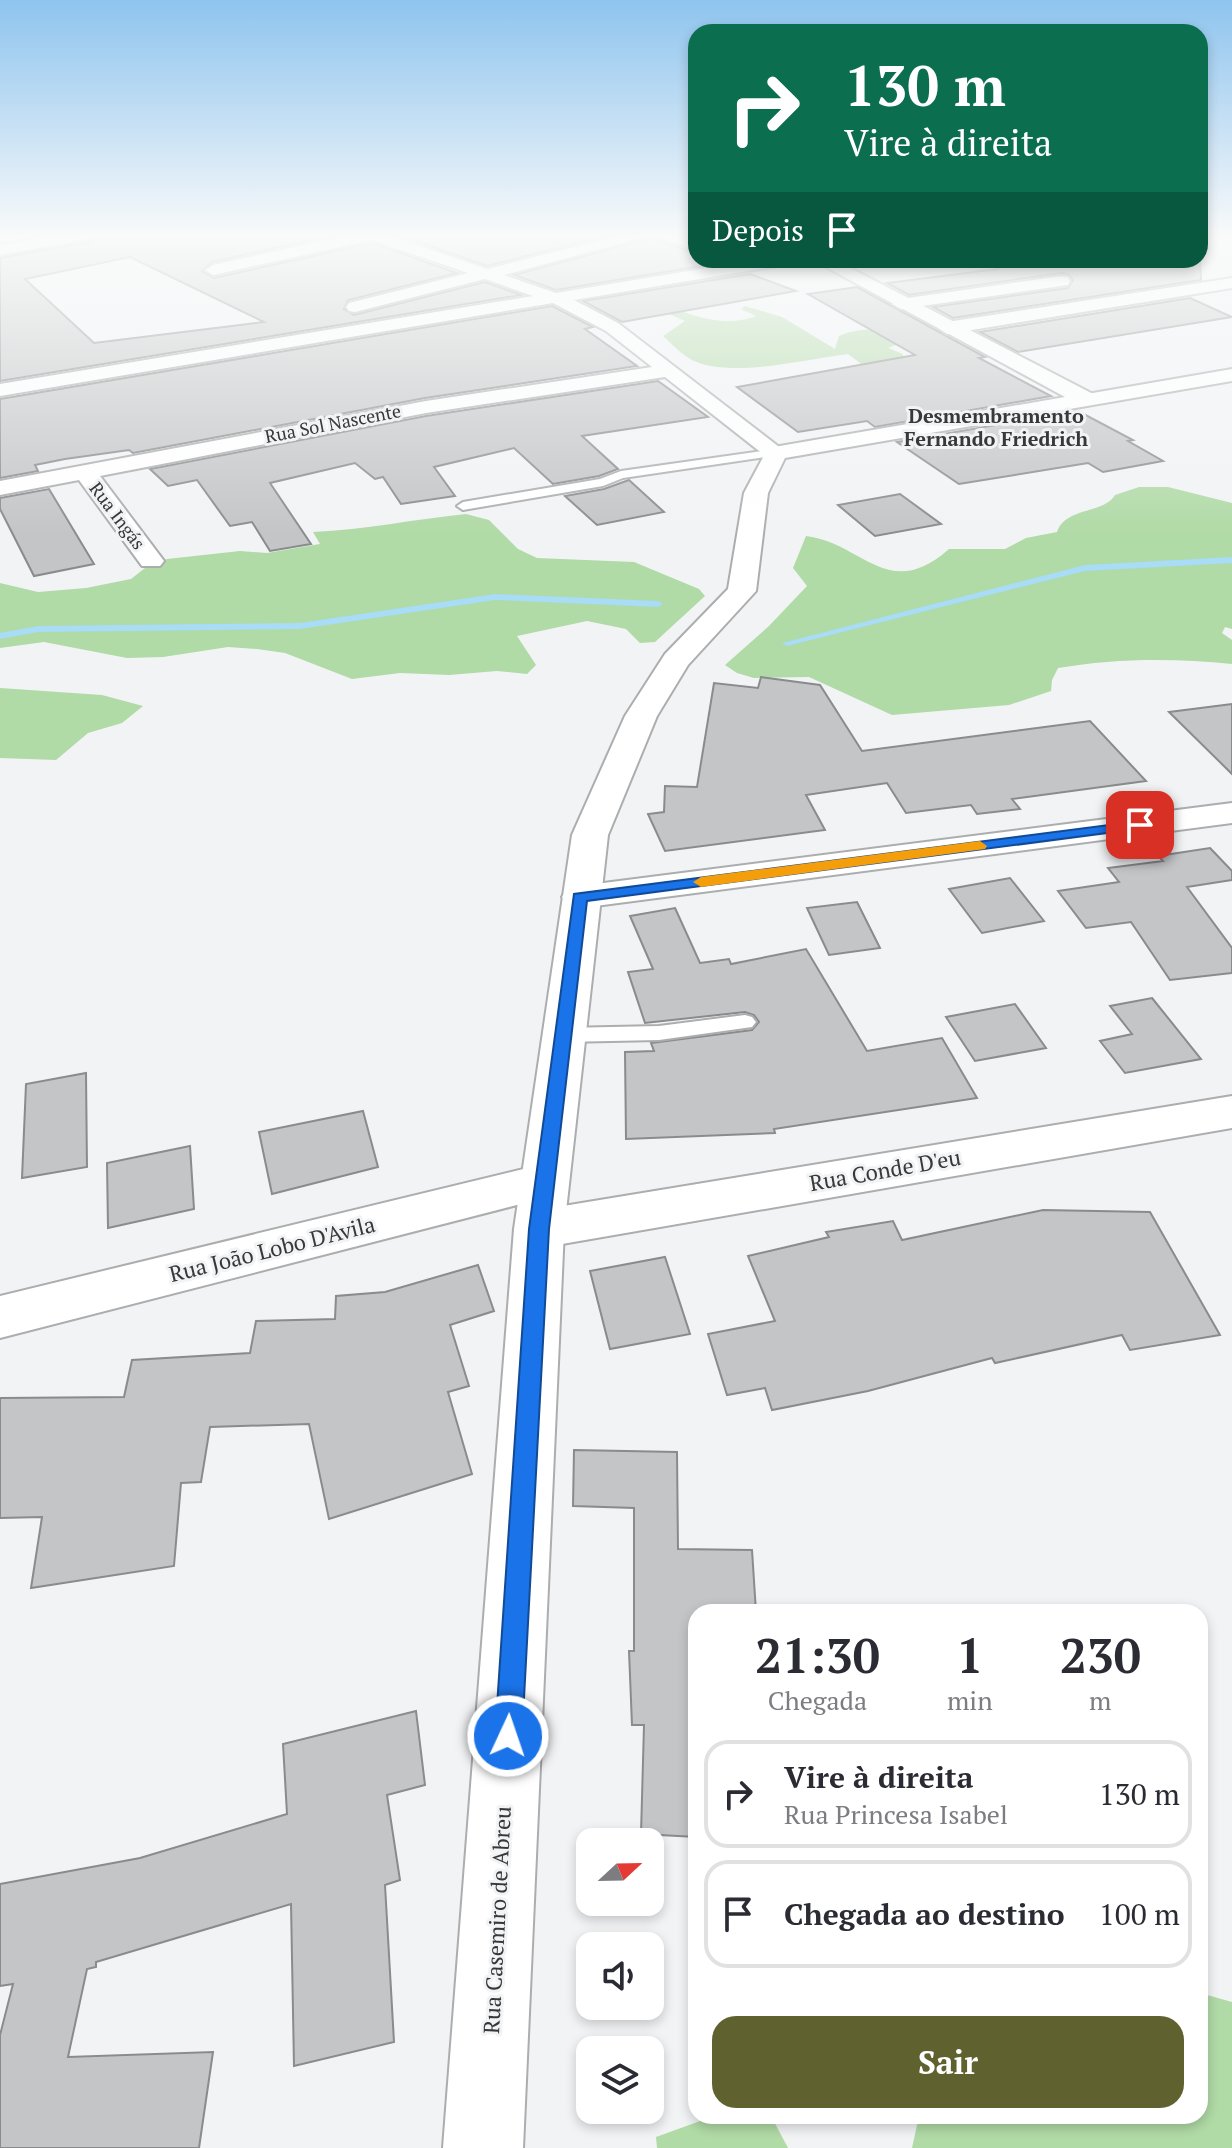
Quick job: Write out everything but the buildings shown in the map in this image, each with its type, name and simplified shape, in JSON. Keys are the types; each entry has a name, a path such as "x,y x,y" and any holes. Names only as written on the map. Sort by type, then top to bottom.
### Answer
{"street":[{"path":"0,390 342,334"},
{"path":"621,334 776,453 1232,375"},
{"path":"959,334 1087,400"},
{"name":"Rua Sol Nascente","path":"0,488 426,407 668,371"},
{"name":"Rua Casemiro de Abreu","path":"483,2148 542,1206 590,835 641,716 676,660 742,591 756,493 776,453"},
{"name":"Rua Ingás","path":"84,471 151,561"},
{"path":"580,897 1231,814"},
{"name":"Rua Conde D'eu","path":"542,1206 1232,1112"},
{"name":"Rua João Lobo D'Avila","path":"0,1317 542,1206"}],"lane":[{"path":"463,506 603,482 621,475 776,453"},
{"path":"563,1035 659,1033 745,1022"}],"green space":[{"path":"811,334 835,349 839,336 844,334 903,334 914,338 888,348 903,354 902,372 872,372 848,354 747,368 708,365 688,358 663,336"},
{"path":"1139,487 1168,487 1232,503 1232,629 1225,627 1222,633 1232,640 1232,664 1145,660 1058,668 1051,691 1009,705 892,715 809,677 754,678 725,665 769,626 807,586 793,568 806,536 826,541 876,565 909,571 928,564 949,549 1005,549 1026,538 1057,532 1068,518"},
{"path":"466,514 489,520 518,549 537,558 634,562 699,589 705,596 655,642 640,643 626,629 587,621 517,636 536,665 527,674 497,671 449,675 400,673 352,679 285,653 257,649 228,647 163,657 127,658 44,642 0,648 0,583 38,592 86,588 131,579 145,568 167,559 240,551 267,553 320,544 313,532"},
{"path":"0,688 102,695 143,706 122,723 88,733 56,760 0,758"},
{"path":"1208,1995 1232,2002 1232,2148 912,2148 917,2124 1208,2124"},
{"path":"692,2124 775,2124 788,2148 657,2148 656,2137"}],"waterway":[{"path":"787,643 1085,568 1232,560"},
{"path":"0,636 38,629 300,626 495,597 658,604"}],"slow traffic":[{"path":"701,882 980,846"}],"district":[{"name":"Desmembramento Fernando Friedrich","path":"996,428"}],"route":[{"path":"508,1736 539,1229 580,897 1140,825"}]}
